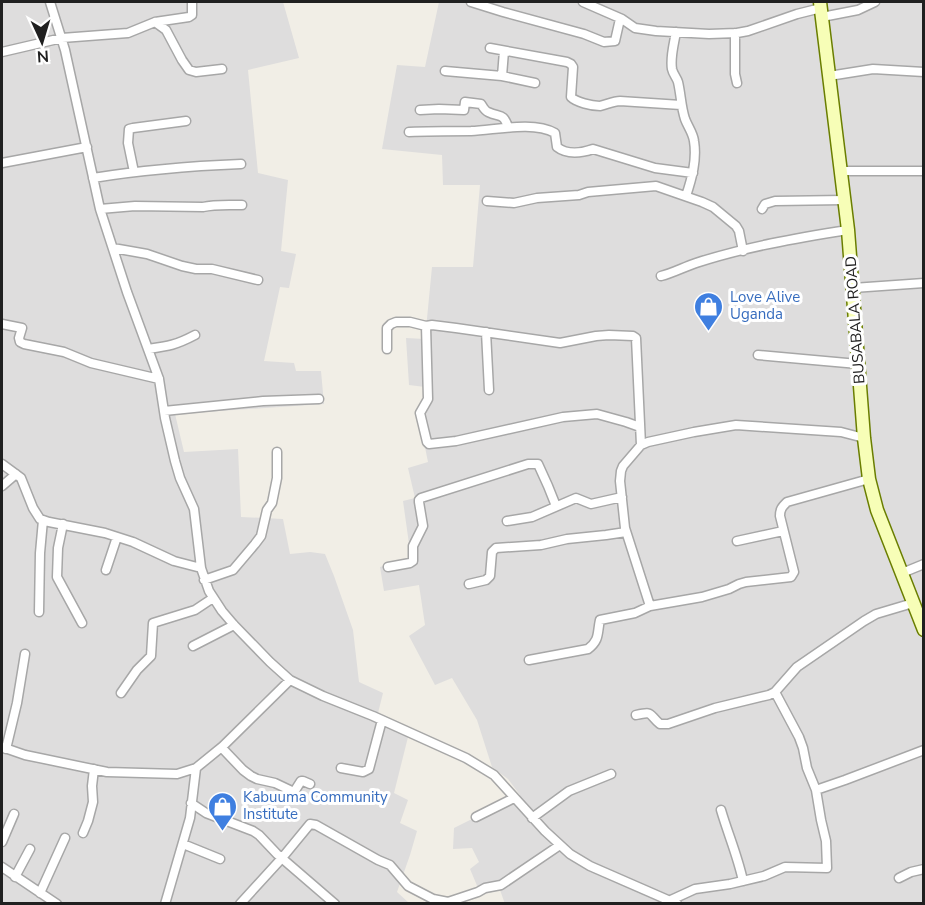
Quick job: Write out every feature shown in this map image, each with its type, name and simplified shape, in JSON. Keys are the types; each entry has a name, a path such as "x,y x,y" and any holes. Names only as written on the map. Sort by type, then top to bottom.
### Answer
{"street":[{"path":"50,2 74,87 100,209 159,379 174,461 194,509 204,580 222,611 270,662 290,680 486,769 570,854 628,884 674,902 695,889 764,876 788,866 827,868 826,841 816,790 807,768 800,737 775,692"},
{"path":"2,52 62,38 128,33 155,22 191,16 193,2"},
{"path":"471,2 575,31 604,42 615,41 620,19"},
{"path":"582,2 635,28 709,34 735,33 762,27 797,14 821,9 858,10 876,2"},
{"name":"BUSABALA ROAD","path":"821,9 848,230 869,479 878,510 924,630"},
{"path":"155,22 166,30 189,70 204,72 222,69"},
{"path":"676,32 672,69 678,82 681,105 694,143 693,173 686,196"},
{"path":"735,33 737,83"},
{"path":"490,48 571,64 573,68 571,97 574,100 597,106 620,100 681,105"},
{"path":"502,76 504,51"},
{"path":"829,76 873,69 924,72"},
{"path":"446,71 502,76 535,83"},
{"path":"420,110 464,110 465,102 480,104 486,112 506,119 508,127"},
{"path":"134,172 128,149 129,129 186,121"},
{"path":"409,132 489,130 508,127 538,128 553,131 556,134 557,147 563,151 583,152 593,149 655,168 693,173"},
{"path":"2,163 87,147"},
{"path":"93,178 195,166 241,164"},
{"path":"841,171 924,171"},
{"path":"487,201 514,203 588,192 660,187 713,207 732,222 739,231 743,251"},
{"path":"762,209 765,204 775,201 844,200"},
{"path":"100,209 135,206 242,205"},
{"path":"661,276 693,264 743,251 848,230"},
{"path":"112,248 147,254 182,266 212,269 258,280"},
{"path":"853,288 924,283"},
{"path":"387,349 386,330 391,324 410,322 560,343 596,336 633,336 636,338 641,445"},
{"path":"2,324 22,327 20,342 24,344 64,352 91,363 159,379"},
{"path":"426,326 428,399 420,416 429,444 456,441 563,417 597,414 640,427"},
{"path":"486,332 489,390"},
{"path":"148,349 181,343 195,335"},
{"path":"758,355 858,364"},
{"path":"164,411 263,401 319,399"},
{"path":"650,606 626,532 620,481 623,466 641,445 694,432 736,425 841,432 864,438"},
{"path":"204,580 233,570 261,536 267,510 272,503 277,478 277,453"},
{"path":"388,567 413,561 413,546 423,526 419,502 421,498 533,463 538,464 556,506"},
{"path":"2,464 23,482 35,513 43,520 117,537 174,561 201,568"},
{"path":"2,486 16,474"},
{"path":"529,660 588,649 598,638 599,620 635,612 650,606 702,597 746,582 791,577 794,572 780,510 787,502 869,479"},
{"path":"507,521 532,517 576,498 591,504 622,497"},
{"path":"39,612 43,520"},
{"path":"63,524 58,548 57,577 82,623"},
{"path":"737,541 783,531"},
{"path":"469,584 486,580 490,576 492,552 496,548 541,545 574,537 626,532"},
{"path":"106,570 117,537"},
{"path":"902,573 924,564"},
{"path":"121,693 137,670 151,656 153,623 184,615 213,598"},
{"path":"636,715 648,713 660,724 668,724 715,708 770,695 797,666 864,621 876,614 913,603"},
{"path":"193,646 234,625"},
{"path":"24,654 17,703 4,748 37,758 107,772 177,774 196,768 222,748 290,680"},
{"path":"342,768 363,772 369,769 382,720"},
{"path":"222,748 243,770 257,779 275,783 294,792 301,781 310,784"},
{"path":"816,790 924,750"},
{"path":"165,903 190,818 196,768"},
{"path":"82,833 93,802 94,769"},
{"path":"532,818 568,791 611,774"},
{"path":"476,817 514,798"},
{"path":"191,803 206,813 259,835 325,900 335,903"},
{"path":"721,810 743,881"},
{"path":"2,842 14,814"},
{"path":"240,903 282,858 307,825 312,823 386,863 408,886 433,901 448,902 485,888 501,885 560,845"},
{"path":"40,892 65,838"},
{"path":"183,844 220,859"},
{"path":"15,877 30,849"},
{"path":"2,867 57,903"},
{"path":"899,878 924,869"}],"shaded area":[{"path":"2,2 283,2 299,58 248,70 258,173 288,180 281,251 296,254 289,288 280,287 264,361 294,363 296,371 321,371 324,404 175,414 184,452 238,449 241,517 283,519 290,554 310,552 325,554 353,630 359,682 383,693 376,721 408,737 394,793 408,800 400,823 417,831 397,892 409,903 2,904"},
{"path":"439,2 923,2 923,903 505,904 500,890 481,895 470,869 479,862 472,848 453,849 454,828 520,795 508,779 492,767 477,720 452,678 435,685 409,636 425,625 419,585 384,591 380,567 411,558 403,501 415,498 408,468 428,462 418,413 425,399 425,387 409,385 406,338 425,339 432,267 473,267 480,185 443,185 442,155 382,149 397,65 425,67"}],"place":[{"name":"Love Alive Uganda","path":"709,332"},
{"name":"Kabuuma Community Institute","path":"222,832"}]}
